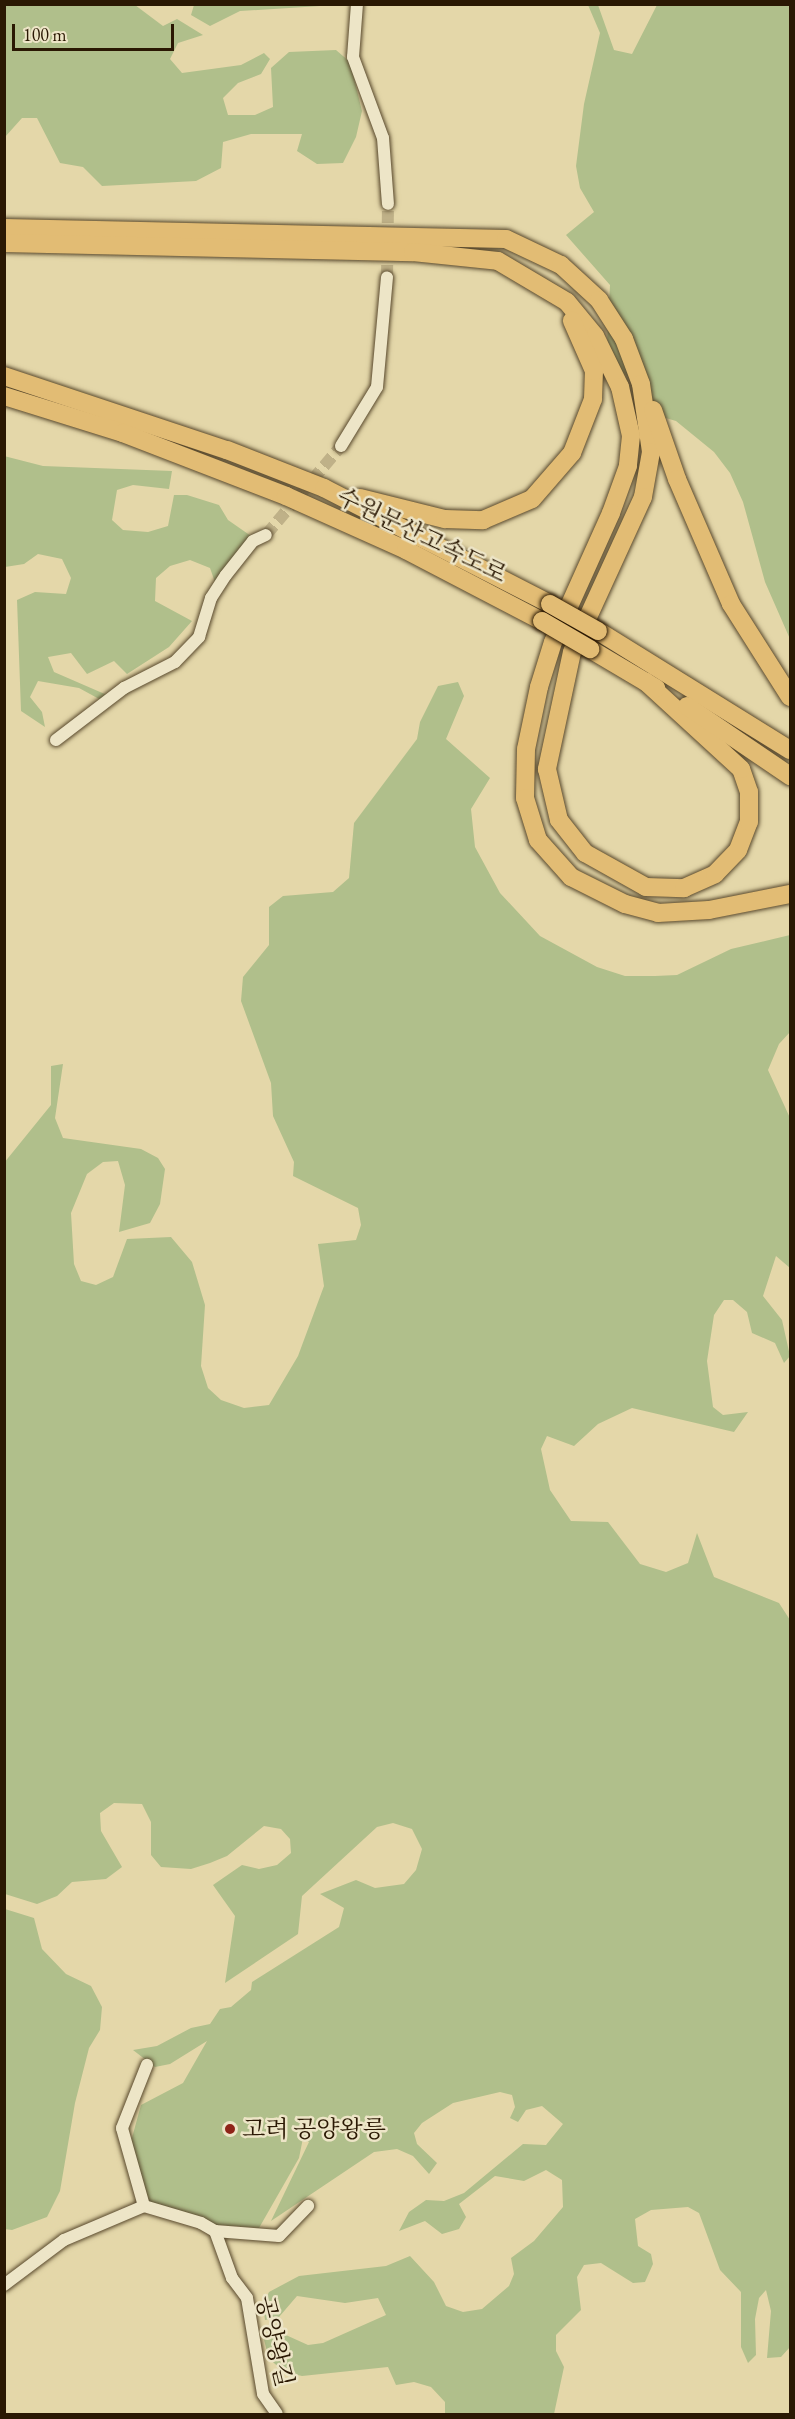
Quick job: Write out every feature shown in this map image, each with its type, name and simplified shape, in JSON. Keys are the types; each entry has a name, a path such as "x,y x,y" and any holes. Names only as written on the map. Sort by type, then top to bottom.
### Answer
{"highway":[{"path":"4,228 507,239 561,265 599,300 624,339 732,604 790,697"},
{"path":"4,243 413,252 498,261 551,290 567,302 595,336 620,387 631,436 628,466 611,513 553,642 539,687 526,750 525,798 538,840 571,877 625,904 658,913 709,910 790,894"},
{"path":"324,488 445,519 483,520 532,499 572,453 593,399 594,371 579,332 551,290"},
{"name":"수원문산고속도로","path":"4,376 195,439 324,488 550,604 790,750"},
{"path":"641,384 651,441 643,497 572,652 547,769 559,820 585,853 646,886 684,888 715,874 738,850 749,822 749,792 741,768 646,682"},
{"name":"수원문산고속도로","path":"4,396 123,433 286,496 406,550 542,621 590,649 741,740 790,776"}],"street":[{"path":"357,4 353,57 383,138 388,204"},
{"path":"341,446 377,387 387,277"},
{"path":"57,740 124,688 175,662 199,637 212,598 226,574 253,541 266,536"},
{"path":"144,2206 122,2128 147,2065"},
{"path":"4,2285 64,2240 144,2206 215,2231 279,2236 308,2206"},
{"name":"공양왕길","path":"215,2231 232,2278 247,2298 262,2394 277,2415"}],"green space":[{"path":"194,4 336,5 240,11 210,26 191,15"},
{"path":"5,5 135,5 163,26 177,19 203,35 178,43 170,59 182,73 241,65 264,53 270,59 261,74 238,83 223,98 228,115 255,115 273,107 271,68 289,52 336,50 350,62 362,111 356,137 343,163 317,164 297,151 302,134 251,134 223,142 221,168 196,181 102,186 83,167 60,163 37,118 22,118 5,137"},
{"path":"588,5 598,5 614,50 632,54 657,5 790,5 790,639 765,582 743,502 730,473 714,452 676,421 635,409 631,379 619,369 607,345 610,285 566,235 594,212 580,188 576,166 584,104 600,33"},
{"path":"4,456 43,466 172,471 169,489 133,485 117,490 112,520 123,530 148,532 168,526 174,495 187,495 219,505 228,520 251,536 216,585 210,568 190,560 170,566 156,578 155,601 192,621 169,647 127,674 114,661 87,674 71,653 48,657 54,672 107,695 101,700 79,688 38,681 30,697 42,712 45,727 21,711 17,600 35,592 66,594 71,578 62,559 38,554 24,564 5,567"},
{"path":"458,682 464,696 446,739 490,778 471,809 475,847 500,893 540,936 597,967 625,976 655,976 677,975 731,949 790,935 790,1032 779,1044 768,1070 790,1118 790,1268 776,1256 763,1296 782,1320 790,1356 784,1363 775,1343 752,1333 747,1312 733,1300 724,1300 714,1315 707,1361 713,1407 723,1415 748,1412 734,1432 632,1408 598,1424 574,1446 547,1436 541,1449 550,1490 571,1521 608,1522 640,1564 666,1572 688,1563 697,1533 714,1577 779,1603 790,1620 790,2347 781,2357 767,2358 771,2311 766,2290 759,2298 755,2319 756,2355 748,2363 741,2347 741,2292 720,2270 699,2213 688,2207 651,2210 635,2219 638,2246 651,2254 653,2264 645,2282 633,2283 601,2263 584,2265 577,2277 581,2310 556,2335 556,2351 564,2367 554,2414 445,2414 445,2402 431,2387 414,2382 396,2385 388,2367 302,2376 285,2372 269,2359 263,2336 277,2331 308,2345 323,2343 386,2315 378,2298 345,2303 297,2296 279,2317 265,2320 263,2304 269,2292 299,2276 386,2266 410,2256 434,2282 446,2306 463,2312 482,2309 509,2286 514,2274 511,2258 534,2241 563,2207 562,2180 546,2170 524,2181 495,2176 459,2204 466,2217 459,2229 442,2234 425,2221 399,2231 409,2212 426,2200 444,2201 464,2193 523,2144 546,2145 563,2124 542,2106 526,2110 518,2122 510,2118 515,2107 512,2095 500,2092 453,2103 422,2123 414,2133 417,2144 437,2163 429,2174 413,2156 397,2149 374,2152 271,2221 309,2142 303,2138 299,2158 259,2228 202,2224 150,2205 130,2145 141,2105 183,2083 207,2041 170,2064 155,2067 133,2050 157,2046 191,2028 210,2024 220,2009 231,2007 251,1990 252,1982 339,1927 344,1908 320,1894 356,1880 375,1888 404,1884 416,1870 422,1849 412,1829 393,1823 377,1827 302,1896 298,1934 225,1983 235,1916 213,1885 242,1865 259,1869 277,1865 291,1853 290,1839 281,1829 264,1826 227,1856 210,1863 191,1869 161,1867 151,1855 151,1822 142,1804 114,1803 100,1813 101,1831 122,1867 106,1879 72,1882 57,1896 37,1904 5,1894 4,1163 51,1105 51,1066 63,1064 55,1118 63,1138 141,1149 158,1158 165,1169 160,1204 150,1223 119,1232 125,1185 118,1161 103,1162 87,1174 71,1213 74,1264 81,1281 96,1285 113,1277 127,1239 171,1237 192,1262 205,1305 201,1366 208,1388 221,1400 244,1408 269,1405 298,1356 324,1286 318,1244 356,1240 361,1225 358,1208 293,1176 294,1162 273,1116 271,1083 241,1001 243,977 269,945 269,907 283,896 333,892 349,878 354,823 417,739 420,722 438,686"},
{"path":"5,1909 34,1918 42,1949 66,1974 91,1986 102,2007 100,2030 89,2048 75,2103 60,2191 47,2217 12,2230 4,2229"}],"tunnel":[{"path":"387,277 388,204"},
{"path":"266,535 341,446"}],"place":[{"name":"고려 공양왕릉","path":"230,2129"}]}
